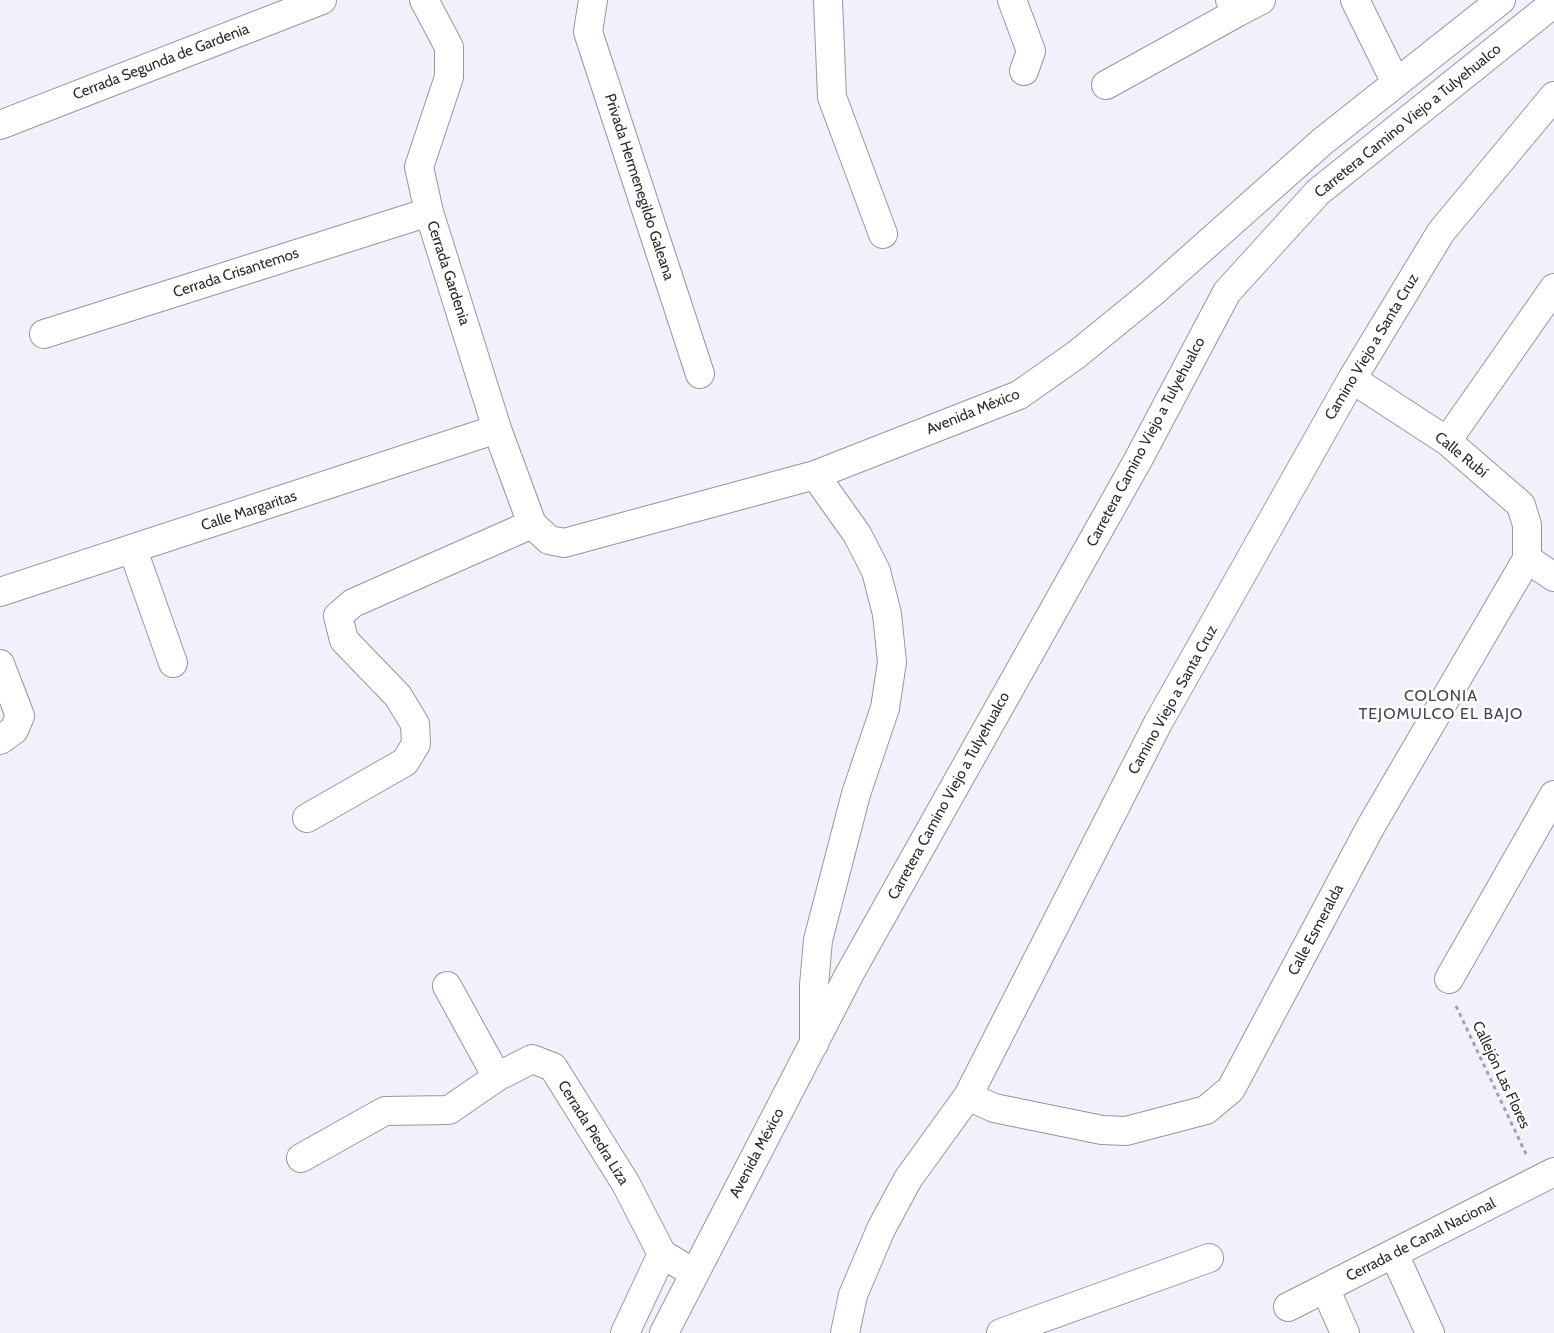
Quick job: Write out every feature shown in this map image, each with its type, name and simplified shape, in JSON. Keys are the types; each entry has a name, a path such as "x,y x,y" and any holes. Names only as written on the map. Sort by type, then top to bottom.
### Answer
{"street":[{"name":"Cerrada Segunda de Gardenia","path":"0,125 322,0"},
{"name":"Cerrada Gardenia","path":"424,0 448,47 449,77 419,167 429,212 498,429 541,532"},
{"name":"Privada Hermenegildo Galeana","path":"593,0 588,32 700,374"},
{"path":"828,0 832,97 883,234"},
{"path":"1012,0 1031,51 1024,71"},
{"path":"1355,0 1396,83"},
{"name":"Avenida México","path":"541,532 564,543 816,475 1019,395 1076,355 1152,293 1323,141 1501,0"},
{"name":"Carretera Camino Viejo a Tulyehualco","path":"850,973 1138,460 1227,292 1318,192 1554,2"},
{"path":"1106,86 1243,4"},
{"name":"Camino Viejo a Santa Cruz","path":"844,1333 853,1295 881,1229 908,1179 968,1096 1158,723 1352,379 1441,232 1554,96"},
{"name":"Cerrada Crisantemos","path":"44,334 429,212"},
{"path":"1446,441 1554,288"},
{"name":"Calle Rubí","path":"1352,379 1446,441 1521,505 1528,525 1527,559"},
{"name":"Calle Margaritas","path":"0,592 498,429"},
{"path":"814,1044 814,985 818,940 856,794 884,708 892,662 887,614 876,571 857,534 816,475"},
{"path":"307,818 405,762 416,744 415,724 398,696 344,640 338,616 353,603 541,532"},
{"path":"133,550 173,663"},
{"path":"1527,559 1554,577"},
{"name":"Calle Esmeralda","path":"968,1096 994,1108 1102,1130 1126,1132 1206,1110 1231,1089 1371,826 1527,559"},
{"path":"0,664 20,716 14,730 0,740"},
{"path":"1449,979 1554,795"},
{"name":"Avenida México","path":"664,1333 850,973"},
{"path":"447,986 497,1078"},
{"name":"Cerrada Piedra Liza","path":"302,1158 385,1111 449,1110 497,1078 532,1059 553,1067 626,1184 662,1254"},
{"name":"Cerrada de Canal Nacional","path":"1288,1307 1546,1176"},
{"path":"625,1333 662,1254 694,1273"},
{"path":"1394,1254 1430,1333"},
{"path":"1001,1333 1209,1258"},
{"path":"1325,1288 1345,1333"}],"path":[{"name":"Callejón Las Flores","path":"1449,979 1456,1005 1546,1176"}],"district":[{"name":"COLONIA TEJOMULCO EL BAJO","path":"1441,705"}]}
